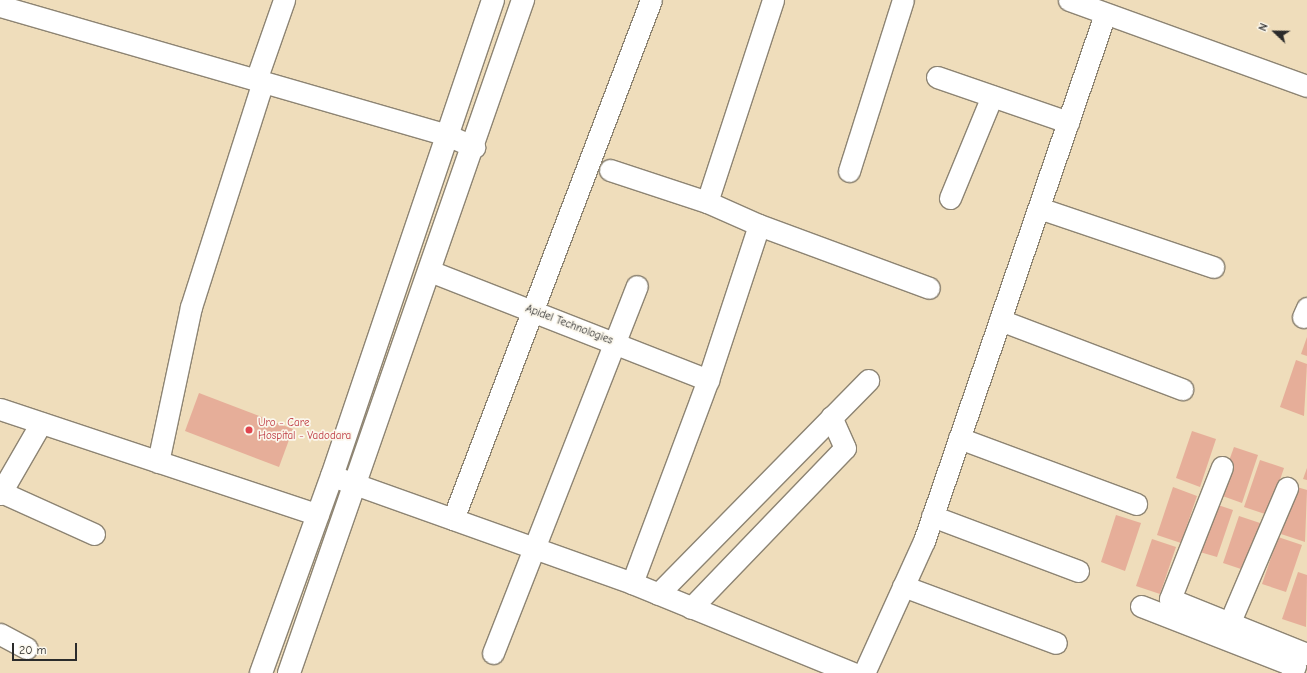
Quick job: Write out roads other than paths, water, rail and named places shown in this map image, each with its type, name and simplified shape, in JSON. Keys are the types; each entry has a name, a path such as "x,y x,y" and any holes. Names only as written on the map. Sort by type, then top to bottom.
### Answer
{"main road":[{"path":"261,673 332,476 493,0"},
{"path":"289,673 474,147 523,0"}],"street":[{"path":"158,462 191,307 284,0"},
{"path":"453,519 534,311 651,0"},
{"path":"706,202 774,0"},
{"path":"849,171 903,0"},
{"path":"1069,0 1307,86"},
{"path":"0,6 447,135 474,147"},
{"path":"864,673 903,586 932,516 1105,14"},
{"path":"936,77 1068,122"},
{"path":"950,198 992,96"},
{"path":"610,170 706,202 759,225 929,288"},
{"path":"1039,208 1213,267"},
{"path":"632,584 708,380 759,225"},
{"name":"Apidel Technologies","path":"430,271 708,380"},
{"path":"493,653 536,549 637,286"},
{"path":"1000,320 1182,389"},
{"path":"658,594 868,380"},
{"path":"0,409 318,515"},
{"path":"691,608 845,448 831,417"},
{"path":"41,423 1,493 94,534"},
{"path":"959,438 1136,504"},
{"path":"1222,467 1170,599 1229,624 1305,648"},
{"path":"332,476 632,584 853,673"},
{"path":"1229,624 1287,488"},
{"path":"932,516 1078,571"},
{"path":"903,586 1056,643"},
{"path":"1141,606 1295,666 1292,673"},
{"path":"0,634 26,648"}],"place":[{"name":"Uro - Care Hospital - Vadodara","path":"249,430"}]}
